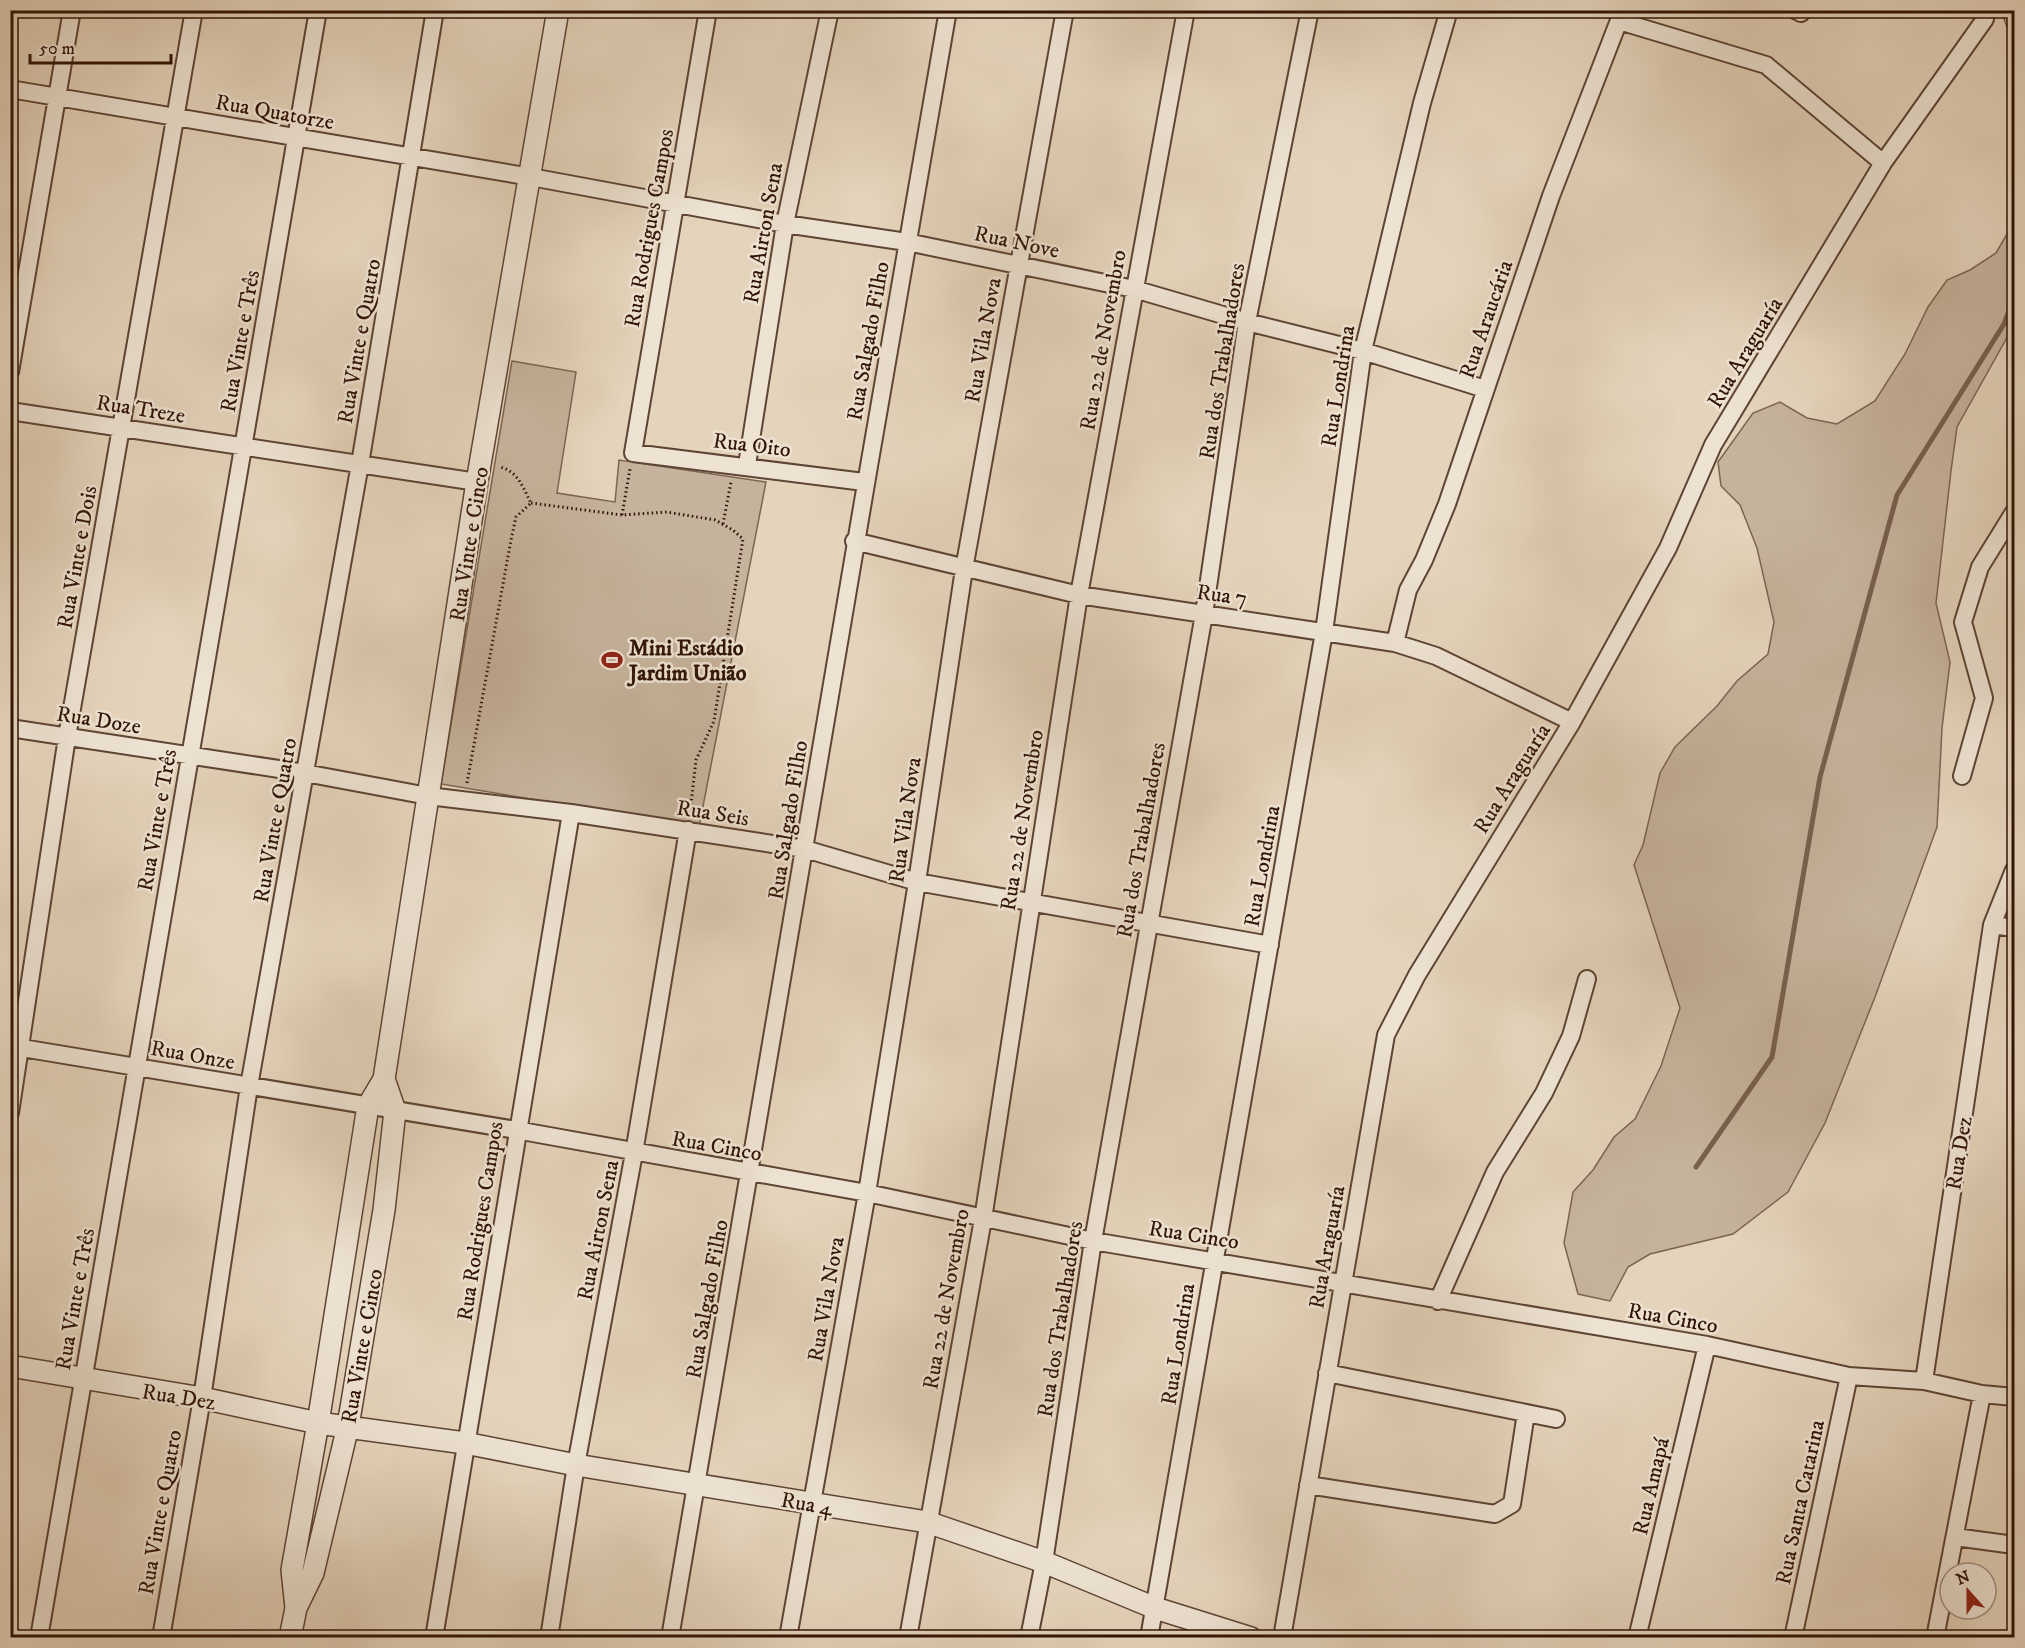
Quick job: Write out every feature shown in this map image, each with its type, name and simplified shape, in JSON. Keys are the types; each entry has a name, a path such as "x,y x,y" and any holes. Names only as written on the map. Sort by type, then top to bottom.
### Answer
{"street":[{"path":"10,372 72,10"},
{"name":"Rua Vinte e Dois","path":"10,1113 16,1047 67,737 123,428 194,10"},
{"name":"Rua Vinte e Três","path":"39,1638 318,10"},
{"name":"Rua Vinte e Quatro","path":"161,1638 202,1398 249,1086 360,464 435,10"},
{"name":"Rua Vinte e Cinco","path":"296,1608 292,1570 318,1423 368,1106 384,1079 479,472 558,10"},
{"name":"Rua Rodrigues Campos","path":"633,453 708,10"},
{"name":"Rua Airton Sena","path":"741,464 785,224 830,10"},
{"name":"Rua Salgado Filho","path":"670,1638 751,1174 864,482 948,10"},
{"name":"Rua Vila Nova","path":"788,1638 867,1194 964,569 1065,10"},
{"name":"Rua 22 de Novembro","path":"908,1638 983,1219 1079,595 1186,10"},
{"name":"Rua dos Trabalhadores","path":"1029,1638 1044,1562 1093,1241 1204,614 1247,322 1311,10"},
{"name":"Rua Londrina","path":"1149,1638 1324,632 1363,351 1422,103 1449,10"},
{"path":"1795,10 1801,13 1802,10"},
{"path":"1621,16 1766,65 1883,162"},
{"name":"Rua Araucária","path":"1395,643 1408,590 1424,560 1447,504 1551,196 1621,16"},
{"name":"Rua Araguaría","path":"1282,1638 1386,1035 1417,975 1572,722 1668,548 1713,445 1883,162 1985,19"},
{"name":"Rua Quatorze","path":"10,89 531,177"},
{"name":"Rua Nove","path":"531,177 785,224 907,242 1134,289 1247,322 1363,351 1485,389"},
{"name":"Rua Treze","path":"10,411 360,464 479,472"},
{"name":"Rua Oito","path":"633,453 741,464 864,482"},
{"path":"1962,776 1984,698 1963,622 1980,567 2014,512"},
{"name":"Rua 7","path":"854,541 1079,595 1395,643 1436,656 1572,722"},
{"name":"Rua Doze","path":"10,728 305,773 428,796"},
{"name":"Rua Seis","path":"428,796 571,813 805,849 917,882 1270,945"},
{"name":"Rua Rodrigues Campos","path":"434,1638 516,1130 571,813"},
{"name":"Rua Airton Sena","path":"549,1638 576,1465 634,1153 687,830"},
{"name":"Rua Dez","path":"1923,1382 1992,925 2014,870"},
{"path":"1992,925 2014,928"},
{"path":"1438,1301 1495,1172 1544,1093 1571,1036 1587,979"},
{"name":"Rua Onze","path":"16,1047 368,1106"},
{"name":"Rua Vinte e Cinco","path":"290,1638 296,1608 313,1573 348,1426 384,1210 395,1111 384,1079"},
{"name":"Rua Cinco","path":"368,1106 516,1130 867,1194 1093,1241 1214,1259 1342,1285 1707,1345 1849,1376 1923,1382 1982,1394 2014,1397"},
{"name":"Rua Amapá","path":"1637,1638 1707,1345"},
{"name":"Rua Dez","path":"10,1366 83,1381 202,1398 318,1423 348,1426"},
{"path":"1327,1373 1556,1419"},
{"name":"Rua Santa Catarina","path":"1793,1638 1849,1376"},
{"path":"1935,1638 1982,1394"},
{"path":"1308,1485 1495,1514 1512,1504 1526,1413"},
{"name":"Rua 4","path":"348,1426 465,1443 576,1465 927,1522 1044,1562 1155,1608 1251,1638"},
{"path":"1956,1537 2014,1545"}],"path":[{"path":"622,515 633,453"},
{"path":"723,524 741,464"},
{"path":"479,472 508,469 518,477 531,503"},
{"path":"531,503 622,515 668,512 723,524 743,539 714,721 696,760 687,830"},
{"path":"464,801 516,517 531,503"}],"shaded area":[{"path":"1998,11 2014,11 2014,45 2002,14"},
{"path":"2014,222 2014,325 1957,427 1951,471 1936,603 1950,662 1942,728 1937,827 1875,997 1825,1123 1788,1192 1733,1234 1650,1254 1628,1267 1610,1301 1578,1294 1564,1243 1573,1192 1593,1170 1614,1137 1635,1119 1661,1066 1680,1008 1634,865 1643,845 1660,773 1675,747 1717,706 1737,681 1768,654 1774,622 1757,548 1740,505 1721,486 1718,462 1753,413 1780,402 1807,418 1837,424 1875,401 1905,354 1928,307 1947,280 1970,270 1996,253"},
{"path":"512,361 576,372 557,493 615,502 619,460 766,482 699,827 441,784"}],"waterway":[{"path":"2010,10 2014,21"},
{"path":"1696,1167 1772,1057 1820,777 1897,495 2004,324 2014,297"}],"place":[{"name":"Mini Estádio Jardim União","path":"612,660"}]}
